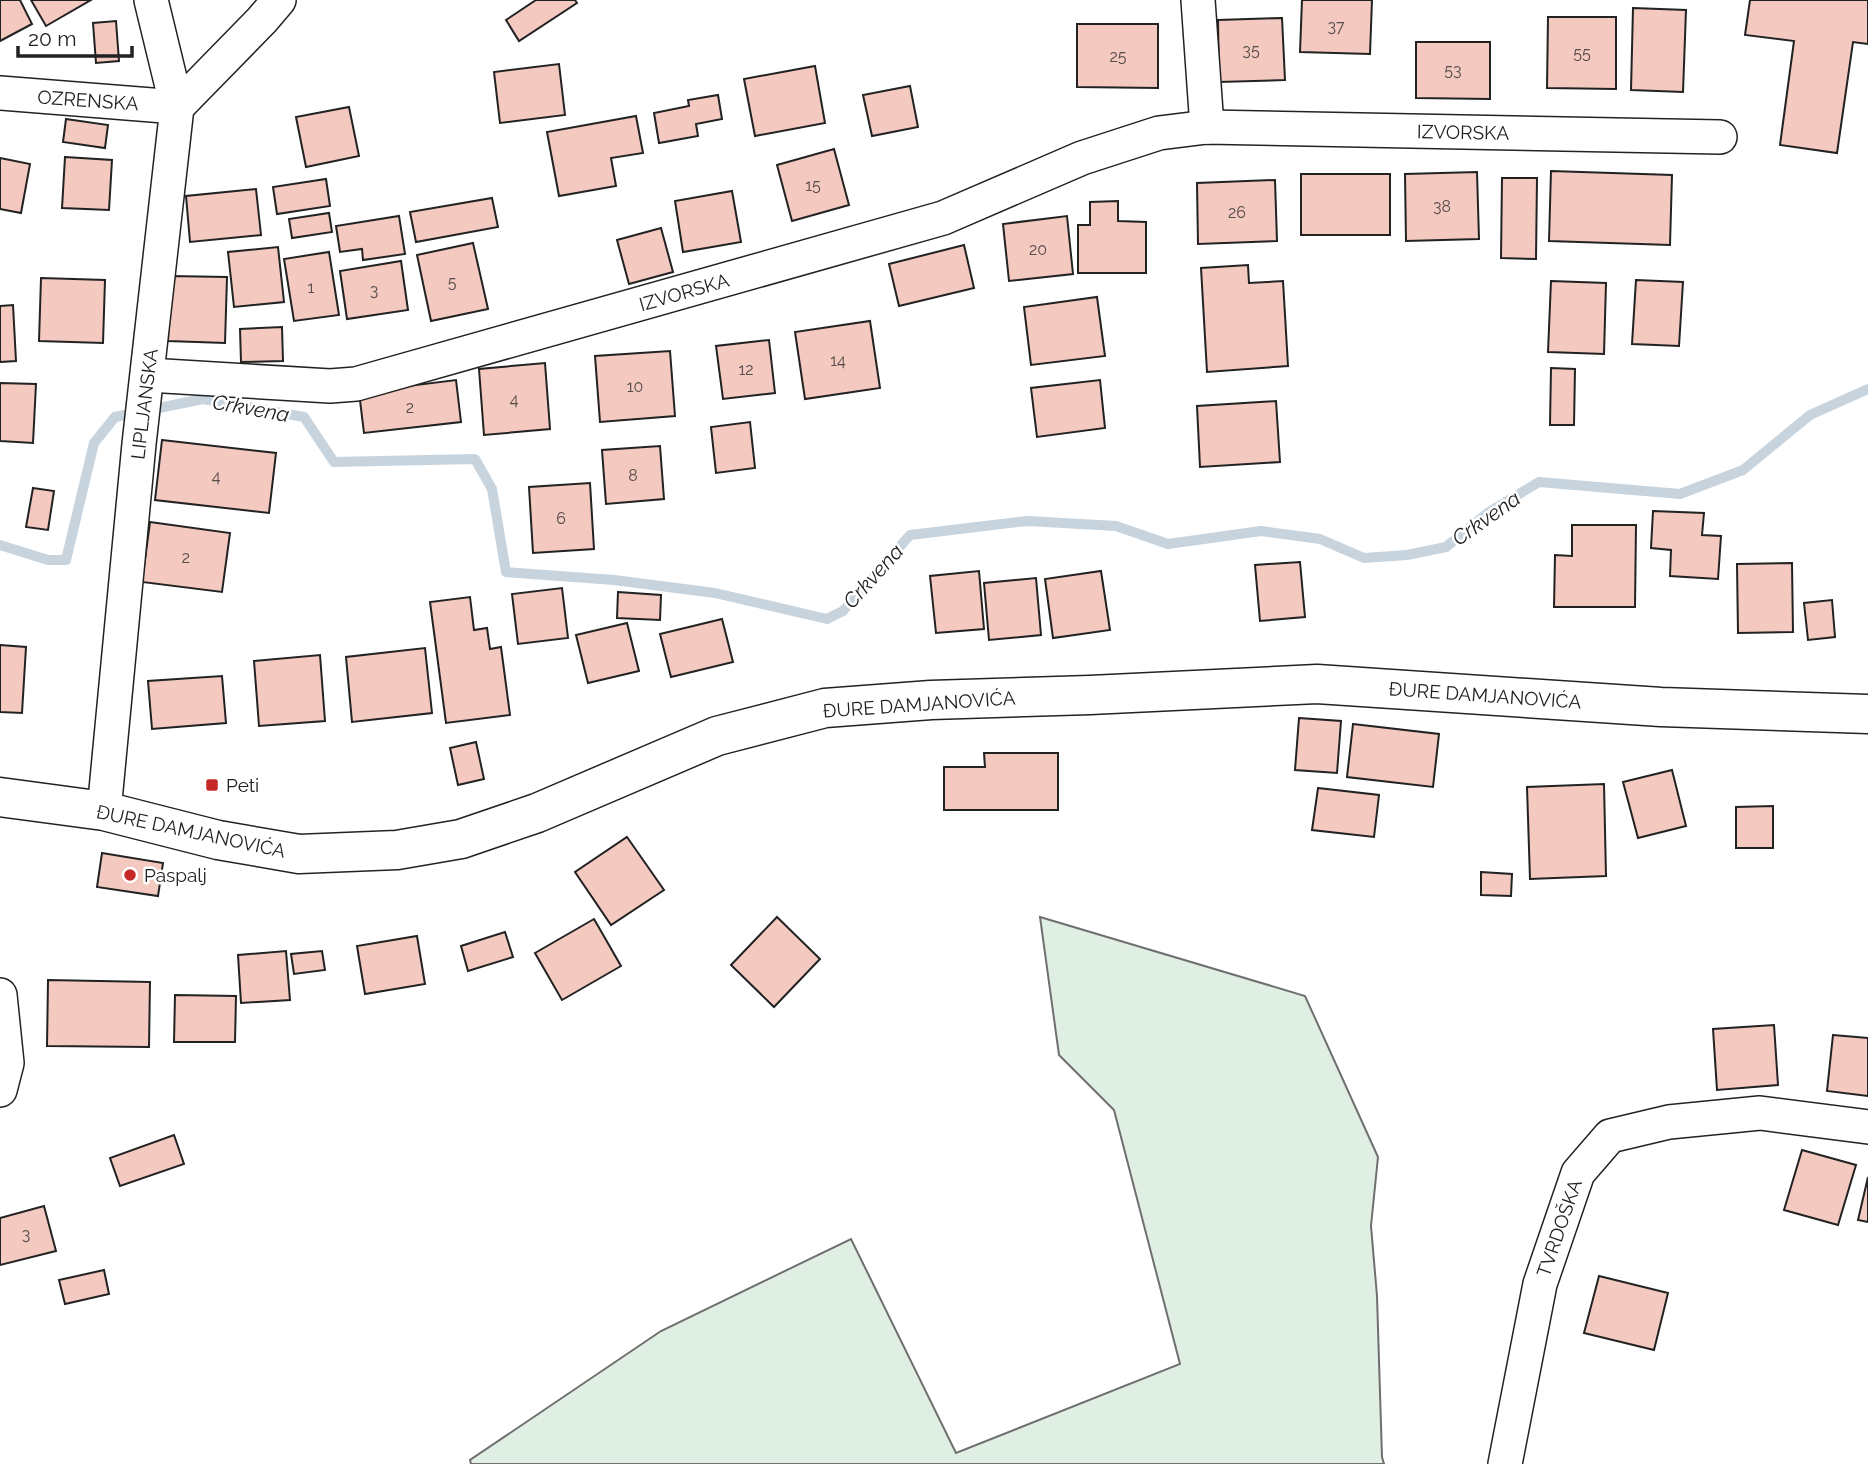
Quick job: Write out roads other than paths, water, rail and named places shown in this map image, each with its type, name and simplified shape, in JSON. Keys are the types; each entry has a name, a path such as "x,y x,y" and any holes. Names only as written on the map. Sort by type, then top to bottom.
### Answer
{"main road":[{"name":"ĐURE DAMJANOVIĆA","path":"0,797 104,811 218,841 299,854 397,850 461,839 537,813 717,736 825,708 931,699 1090,695 1317,684 1661,707 1868,714"}],"street":[{"name":"LIPLJANSKA","path":"104,811 139,444 177,107 151,0"},
{"path":"177,107 279,0"},
{"path":"1198,0 1207,127"},
{"name":"OZRENSKA","path":"0,93 177,107"},
{"name":"IZVORSKA","path":"147,382 330,386 356,384 943,218 1082,158 1159,133 1207,127 1720,137"},
{"path":"0,995 7,1063 0,1090"},
{"name":"TVRDOŠKA","path":"1504,1464 1540,1284 1578,1173 1610,1136 1669,1122 1760,1112 1868,1127"}],"waterway":[{"name":"Crkvena","path":"0,545 48,560 66,560 94,443 115,417 203,399 304,417 334,462 475,459 492,489 506,572 614,580 715,593 827,619 843,611 910,535 1027,521 1116,526 1168,544 1261,531 1320,539 1364,558 1407,555 1446,547 1489,512 1539,482 1680,494 1743,470 1810,415 1868,389"}],"place":[{"name":"Peti","path":"212,785"},
{"name":"Paspalj","path":"130,875"}]}
